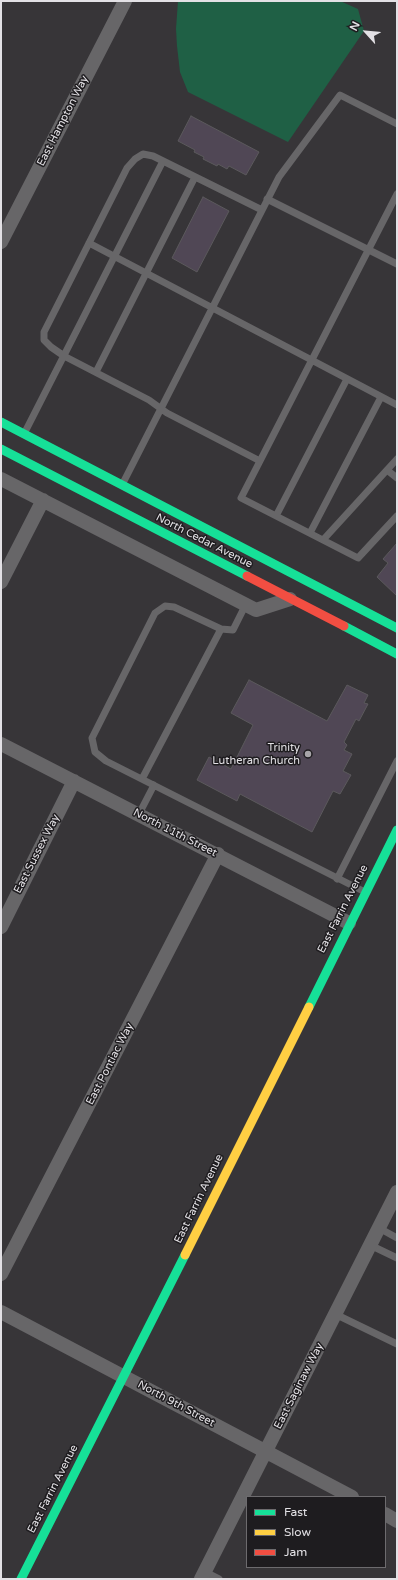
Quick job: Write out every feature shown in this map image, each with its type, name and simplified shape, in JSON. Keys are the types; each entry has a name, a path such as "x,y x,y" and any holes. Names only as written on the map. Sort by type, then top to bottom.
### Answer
{"main road":[{"name":"North Cedar Avenue","path":"1,422 397,628"},
{"name":"North Cedar Avenue","path":"1,448 296,597 397,654"},
{"name":"East Farrin Avenue","path":"21,1579 124,1377 349,923 365,892 392,850 397,830"}],"street":[{"name":"East Hampton Way","path":"1,242 125,1"},
{"path":"1,479 251,607 296,597"},
{"path":"1,582 42,500"},
{"name":"North 11th Street","path":"1,744 218,854 349,923"},
{"name":"East Sussex Way","path":"1,927 74,781"},
{"name":"East Pontiac Way","path":"1,1274 218,854"},
{"name":"East Saginaw Way","path":"203,1575 397,1192"},
{"name":"North 9th Street","path":"1,1312 350,1496"},
{"path":"386,1515 397,1521"}],"lane":[{"path":"122,485 279,177 340,95 397,124"},
{"path":"260,461 168,414 149,400 64,356 50,347 44,340 44,332 127,168 135,159 143,154 153,156 164,161 262,210"},
{"path":"24,434 164,161"},
{"path":"96,372 195,177"},
{"path":"397,194 242,498 358,558 397,516"},
{"path":"267,199 397,264"},
{"path":"89,243 397,405"},
{"path":"276,516 347,379"},
{"path":"310,533 381,397"},
{"path":"323,540 397,459"},
{"path":"388,470 397,478"},
{"path":"251,607 233,630 221,630 174,607 165,606 155,613 92,738 95,752 106,761 365,892"},
{"path":"142,779 221,630"},
{"path":"337,879 397,761"},
{"path":"139,814 154,785"},
{"path":"379,1228 397,1238"},
{"path":"370,1245 397,1258"},
{"path":"335,1314 397,1344"},
{"path":"203,1575 219,1579"}],"green space":[{"path":"178,1 340,1 358,9 364,31 288,142 188,92 180,72 177,46 176,29"}],"building":[{"path":"191,116 259,152 246,175 229,166 227,169 203,159 204,157 194,152 195,150 178,141"},
{"path":"203,197 229,211 197,272 172,258"},
{"path":"397,543 397,596 377,577 388,563 383,559"},
{"path":"249,680 327,721 347,685 368,695 364,703 368,704 359,721 356,719 344,742 347,745 344,750 352,754 343,771 351,775 340,794 333,791 312,832 240,794 237,801 197,780 209,757 231,769 253,725 231,713"}],"traffic: fast":[{"path":"1,422 397,628"},
{"path":"1,449 247,576"},
{"path":"344,626 397,654"},
{"path":"309,1007 397,830"},
{"path":"21,1579 185,1255"}],"traffic: slow":[{"path":"185,1255 309,1007"}],"traffic: jam":[{"path":"247,576 344,626"}],"place":[{"name":"Trinity Lutheran Church","path":"308,754"}]}
